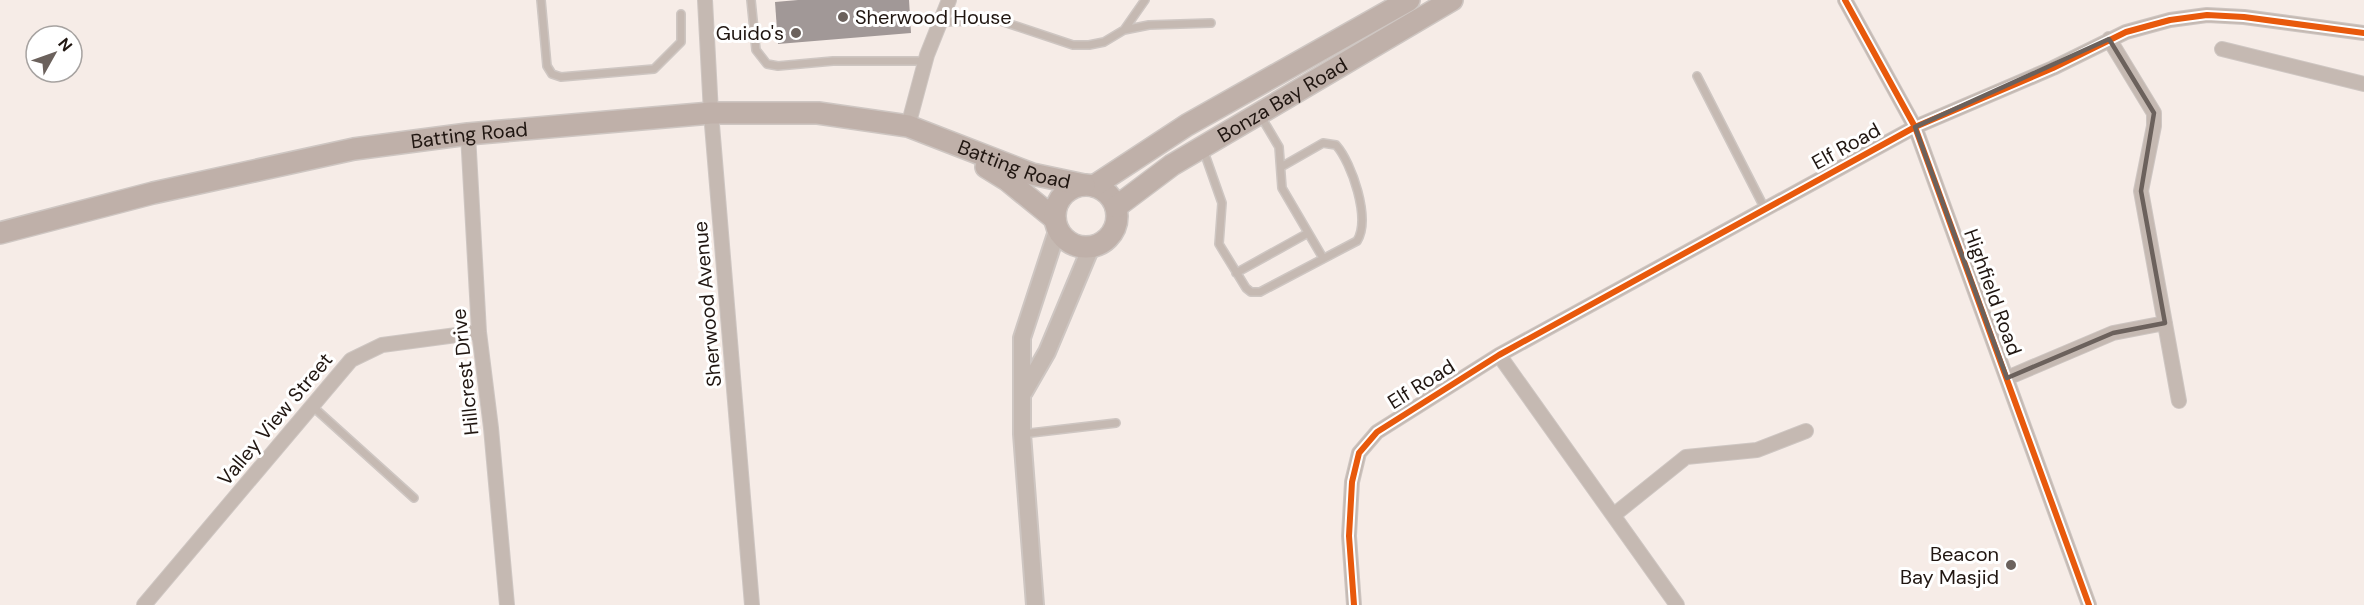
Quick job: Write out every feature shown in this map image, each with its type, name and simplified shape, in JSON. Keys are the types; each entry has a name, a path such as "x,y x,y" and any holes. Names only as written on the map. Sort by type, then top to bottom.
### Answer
{"main road":[{"name":"Bonza Bay Road","path":"1089,185 1186,125 1409,0"},
{"name":"Bonza Bay Road","path":"1116,207 1143,184 1202,146 1452,0"},
{"name":"Batting Road","path":"0,233 153,193 354,149 468,134 711,114 818,113 908,126 1032,174 1089,185"},
{"name":"Batting Road","path":"944,141 1007,180 1056,224"},
{"path":"1089,185 1111,198 1116,207 1115,227 1101,243 1091,247 1071,243 1056,224 1060,200 1066,192 1089,185"}],"street":[{"name":"Sherwood Avenue","path":"705,0 711,114 752,605"},
{"path":"908,126 925,61 949,0"},
{"name":"Highfield Road","path":"1845,0 1915,127 2089,605"},
{"name":"Elf Road","path":"1354,605 1349,536 1355,464 1368,441 1383,428 1499,355 1915,127 2052,68 2109,39 2147,25 2207,15 2244,17 2364,33"},
{"path":"2109,39 2154,113 2154,126 2141,191 2179,401"},
{"path":"2223,49 2364,84"},
{"name":"Hillcrest Drive","path":"468,134 479,332 491,428 507,605"},
{"path":"1035,605 1022,434 1024,392 1022,338 1056,224"},
{"path":"1024,392 1047,352 1091,247"},
{"path":"2007,378 2113,333 2165,323"},
{"name":"Valley View Street","path":"144,605 351,360 371,349 479,332"},
{"path":"1499,355 1615,514 1677,605"},
{"path":"1615,514 1686,458 1750,452 1806,431"}],"lane":[{"path":"541,0 547,66 552,74 561,77 654,69 681,42 681,14"},
{"path":"751,0 756,50 767,64 778,66 833,62 925,61"},
{"path":"1124,30 1145,0"},
{"path":"942,22 998,20 1073,45 1104,42 1124,30 1149,26 1211,23"},
{"path":"1697,76 1765,209"},
{"path":"1259,114 1279,147 1282,188 1323,258"},
{"path":"1202,146 1216,180 1222,203 1218,244 1246,288 1251,292 1260,292 1357,241 1361,235 1358,201 1350,164 1336,145 1323,143 1281,167"},
{"path":"1236,273 1308,233"},
{"path":"312,405 414,498"},
{"path":"1022,434 1116,423"}],"highlighted area":[{"path":"2109,39 2154,113 2141,191 2165,323 2113,333 2007,378 1915,127"}],"building":[{"name":"Sherwood House","path":"909,0 911,33 778,44 775,2"}],"cycle path":[{"path":"1845,0 1915,127 2089,605"},
{"path":"1354,605 1349,536 1352,482 1359,453 1377,432 1499,355 1915,127 2053,68 2126,32 2170,20 2207,15 2244,17 2364,33"}],"place":[{"name":"Sherwood House","path":"843,17"},
{"name":"Guido's","path":"796,33"},
{"name":"Beacon Bay Masjid","path":"2011,565"}]}
